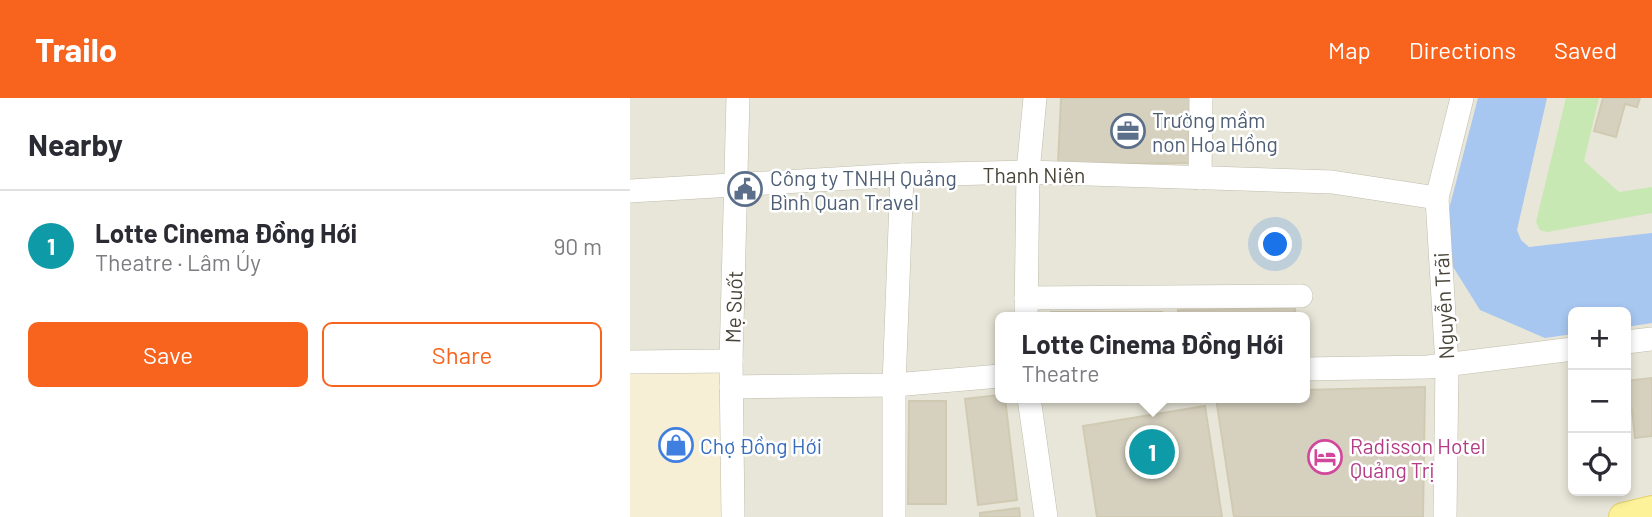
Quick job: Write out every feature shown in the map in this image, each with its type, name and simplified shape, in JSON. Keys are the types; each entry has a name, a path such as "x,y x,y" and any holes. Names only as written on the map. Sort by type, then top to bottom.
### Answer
{"main road":[{"path":"1623,517 1652,510"}],"street":[{"name":"Mẹ Suốt","path":"733,517 731,361 738,187 738,98"},
{"path":"1035,98 1028,172 1026,308 1301,296"},
{"path":"1200,178 1201,98"},
{"name":"Nguyễn Trãi","path":"1445,517 1447,365 1437,198 1462,98"},
{"name":"Thanh Niên","path":"630,191 738,187 902,175 1028,172 1332,181 1437,198"},
{"path":"894,517 894,385 902,175"},
{"path":"1631,341 1652,339"},
{"path":"1310,369 1447,365 1568,350"},
{"path":"630,362 731,361"},
{"path":"731,387 894,385 995,376"},
{"path":"1030,403 1046,517"}],"shaded area":[{"path":"630,98 1652,98 1652,517 630,517"},
{"name":"Chợ Đồng Hới","path":"721,372 722,517 630,517 630,373"}],"green space":[{"path":"1566,98 1599,98 1584,161 1619,192 1652,187 1652,213 1547,232 1540,230 1536,222"}],"water":[{"path":"1478,98 1547,98 1517,230 1521,240 1529,247 1652,233 1652,323 1631,326 1631,307 1568,307 1568,335 1545,338 1480,310 1450,262 1448,213"}],"building":[{"name":"Trường mầm non Hoa Hồng","path":"1061,98 1197,98 1195,163 1058,164"},
{"path":"1603,98 1640,98 1637,107 1625,104 1616,137 1594,131"},
{"path":"1295,308 1295,312 1178,312"},
{"path":"1652,378 1652,436 1635,438 1631,380"},
{"name":"Radisson Hotel Quảng Trị","path":"1425,387 1423,517 1234,517 1217,403 1310,403 1310,390"},
{"path":"995,396 995,403 1006,403 1017,500 978,505 965,399"},
{"path":"909,401 946,401 946,504 908,504"},
{"path":"1205,406 1222,517 1097,517 1083,426"},
{"path":"1019,508 1020,517 980,517 980,513"}],"place":[{"name":"Trường mầm non Hoa Hồng","path":"1128,131"},
{"name":"Công ty TNHH Quảng Bình Quan Travel","path":"745,189"},
{"name":"Chợ Đồng Hới","path":"676,445"},
{"name":"Lotte Cinema Đồng Hới","path":"1152,452"},
{"name":"Radisson Hotel Quảng Trị","path":"1325,457"}]}
